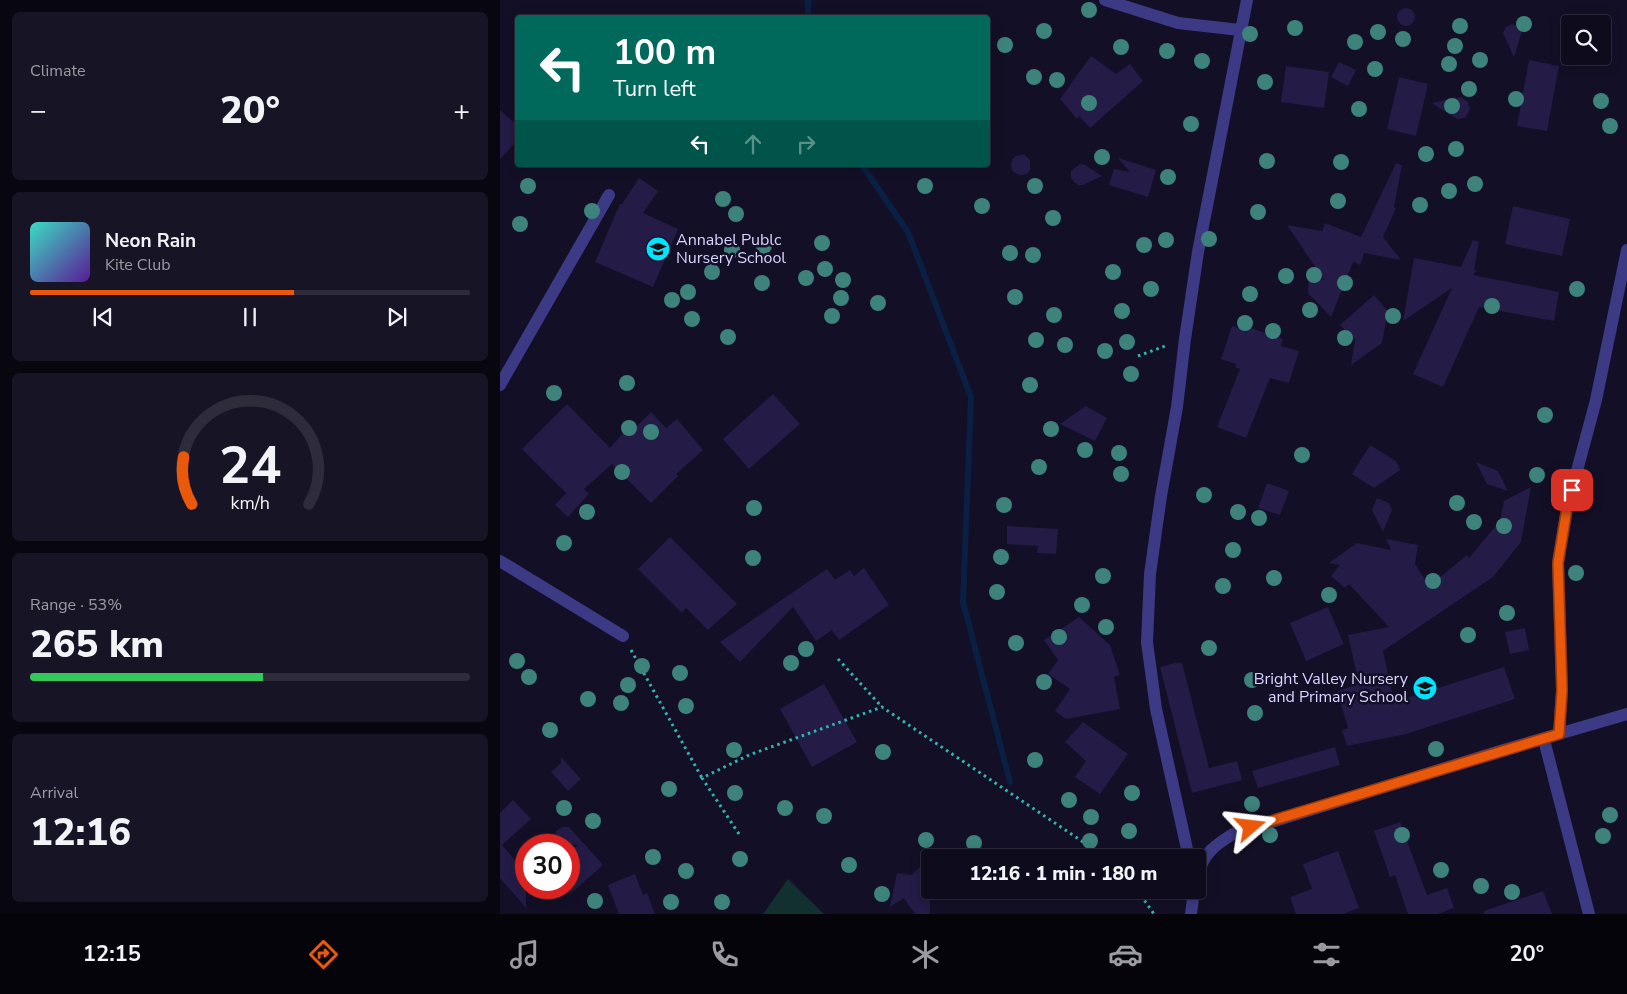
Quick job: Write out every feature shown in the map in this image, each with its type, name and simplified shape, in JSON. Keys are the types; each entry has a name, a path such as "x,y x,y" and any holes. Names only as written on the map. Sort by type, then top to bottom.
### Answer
{"street":[{"path":"1105,0 1178,23 1240,30"},
{"path":"1187,849 1156,709 1147,642 1150,574 1161,496 1177,407 1198,252 1247,0"},
{"path":"500,385 609,195"},
{"path":"1559,734 1562,690 1558,563 1567,508 1596,400 1625,269 1627,250"},
{"path":"500,561 623,636"},
{"path":"1206,856 1215,844 1232,834 1500,751 1544,740 1627,714"},
{"path":"1544,740 1589,914"},
{"path":"1191,914 1193,899"}],"path":[{"path":"1138,356 1185,339"},
{"path":"623,636 702,778 739,834"},
{"path":"838,659 882,708 1094,849"},
{"path":"702,778 749,755 882,708"},
{"path":"1143,899 1154,914"}],"green space":[{"path":"788,879 824,914 763,914"}],"building":[{"path":"1402,8 1410,8 1415,13 1413,24 1402,26 1397,21 1397,13"},
{"path":"1512,24 1523,28 1514,57 1503,33 1506,27"},
{"path":"1091,56 1116,74 1130,64 1143,81 1090,128 1079,116 1077,119 1060,99"},
{"path":"1529,60 1559,66 1547,131 1517,126"},
{"path":"1339,62 1356,70 1348,86 1331,77"},
{"path":"1286,66 1329,72 1324,108 1281,102"},
{"path":"1399,77 1428,84 1416,136 1387,129"},
{"path":"1461,97 1468,102 1470,110 1465,118 1457,119 1432,103"},
{"path":"500,110 515,123 515,143 500,159"},
{"path":"1024,154 1030,160 1030,170 1027,174 1016,174 1012,170 1012,160 1016,156"},
{"path":"1118,158 1156,170 1148,197 1109,185 1114,169 1130,172"},
{"path":"1396,163 1402,165 1394,207 1396,208 1383,237 1401,260 1364,253 1360,265 1353,262 1331,317 1308,293 1309,276 1324,280 1287,225 1322,231 1325,223 1361,237"},
{"path":"1080,164 1085,165 1102,176 1083,185 1078,185 1071,177 1071,171"},
{"path":"639,178 658,191 643,213 678,229 653,287 595,262 620,204 622,204"},
{"path":"1513,206 1570,219 1562,256 1505,244"},
{"path":"1473,240 1479,242 1474,270 1477,270 1473,275 1559,292 1554,321 1479,307 1443,387 1413,374 1452,288 1403,321 1414,258 1461,267"},
{"path":"1374,295 1388,311 1382,343 1351,365 1355,340 1340,325"},
{"path":"1232,326 1247,331 1248,327 1283,339 1281,346 1299,351 1289,383 1270,378 1246,438 1217,427 1240,369 1235,367 1236,364 1221,359"},
{"path":"773,394 800,424 749,469 723,439"},
{"path":"567,404 610,448 630,425 635,428 651,412 666,428 677,419 703,450 676,474 678,476 651,503 612,464 584,489 589,494 568,517 555,505 566,493 522,449"},
{"path":"1086,406 1107,418 1095,441 1060,424"},
{"path":"1370,445 1396,461 1400,470 1374,488 1352,474"},
{"path":"1476,462 1498,471 1508,491 1487,484"},
{"path":"1267,483 1289,491 1280,515 1258,508"},
{"path":"1531,487 1521,542 1493,577 1383,651 1394,702 1504,667 1515,699 1406,734 1347,746 1342,730 1348,728 1337,691 1359,684 1348,635 1389,627 1349,584 1345,588 1331,576 1340,565 1329,563 1357,543 1391,550 1386,539 1418,545 1415,564 1429,586 1467,555 1469,558 1500,521 1504,501"},
{"path":"1377,498 1389,503 1392,510 1383,532 1372,510"},
{"path":"1007,526 1058,529 1056,554 1037,553 1038,546 1007,544"},
{"path":"670,537 737,604 708,630 686,608 682,613 638,569"},
{"path":"864,568 889,605 839,640 832,630 816,641 793,607 740,662 720,642 827,569 835,580 850,570 854,576"},
{"path":"1328,607 1344,644 1306,661 1290,623"},
{"path":"1079,617 1110,645 1120,675 1114,677 1120,709 1066,719 1055,711 1070,689 1048,674 1058,660 1044,640"},
{"path":"1525,628 1529,650 1510,654 1505,632"},
{"path":"1182,663 1209,768 1237,761 1242,780 1192,793 1160,667"},
{"path":"824,684 857,742 812,767 780,709"},
{"path":"1083,722 1128,754 1100,794 1075,777 1086,761 1065,742"},
{"path":"1335,747 1340,765 1258,788 1252,771"},
{"path":"561,757 581,779 568,791 551,772 561,763"},
{"path":"513,800 531,819 502,845 515,860 515,895 500,878 500,813"},
{"path":"1400,822 1427,895 1447,888 1454,908 1438,914 1408,914 1395,875 1390,877 1374,831"},
{"path":"562,827 569,827 575,834 556,834 556,831"},
{"path":"580,839 603,865 580,885"},
{"path":"1338,851 1359,908 1343,914 1296,914 1290,897 1312,889 1303,864"},
{"path":"921,867 921,899 930,899 930,914 915,914 904,898 890,907 897,873 911,875"},
{"path":"635,874 643,895 647,893 655,914 619,914 608,885"},
{"path":"1543,891 1552,914 1484,914 1484,911"},
{"path":"518,899 526,899 526,908"}],"waterway":[{"path":"808,0 808,15"},
{"path":"863,167 908,232 971,397 963,602 1010,782"}],"place":[{"name":"Annabel Publc Nursery School","path":"658,249"},
{"name":"Bright Valley Nursery and Primary School","path":"1425,688"}],"route":[{"path":"1251,827 1559,734 1562,690 1558,563 1567,508 1572,490"}]}
